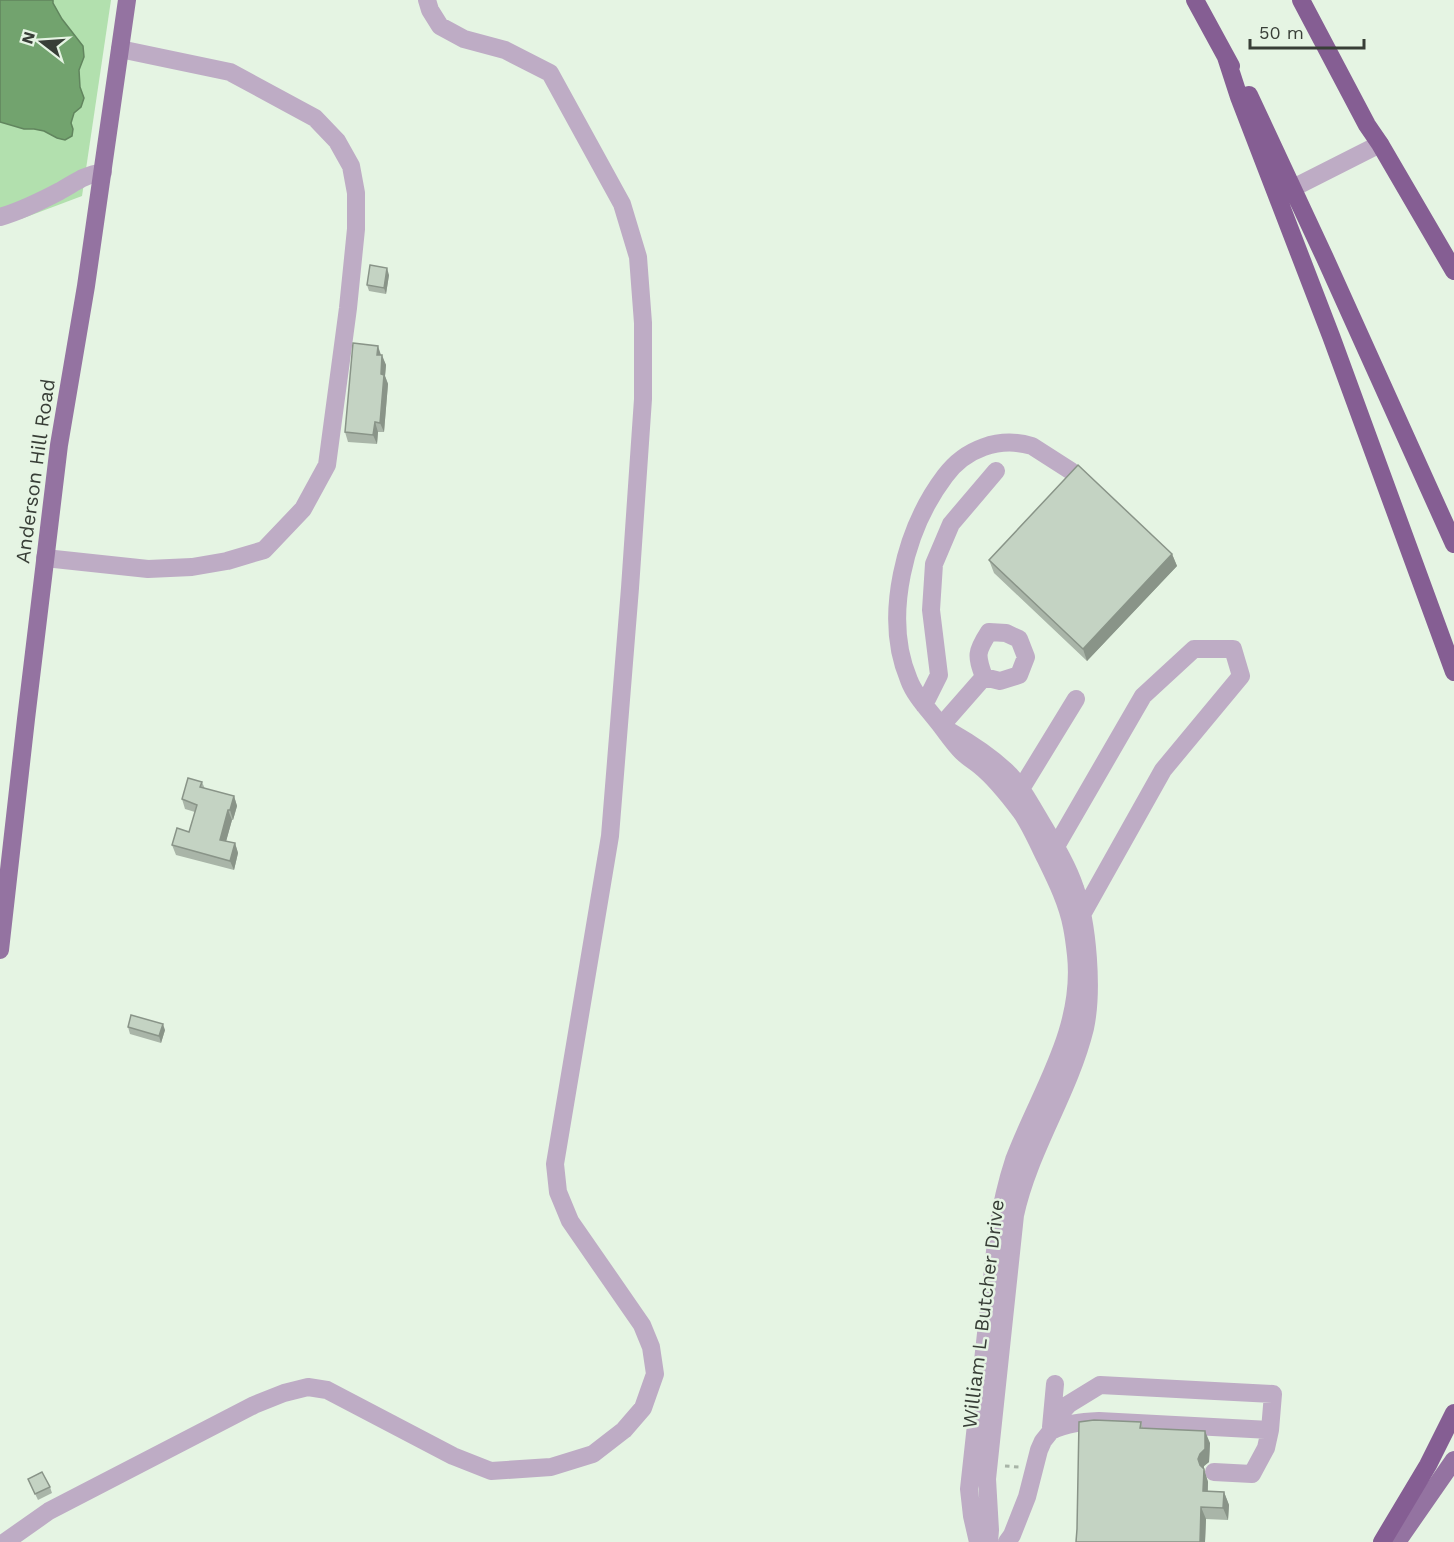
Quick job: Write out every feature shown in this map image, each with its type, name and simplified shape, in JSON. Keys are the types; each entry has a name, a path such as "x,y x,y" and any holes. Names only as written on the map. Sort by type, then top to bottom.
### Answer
{"highway":[{"path":"1195,0 1248,93 1454,544"},
{"path":"1301,0 1355,103 1454,271"},
{"path":"1226,57 1239,97 1363,421 1454,672"},
{"path":"1382,1542 1428,1465 1454,1413"}],"main road":[{"name":"Anderson Hill Road","path":"0,950 59,445 86,286 127,0"},
{"path":"1397,1542 1454,1460"}],"street":[{"path":"5,1542 50,1511 254,1405 284,1393 308,1387 327,1390 453,1456 491,1471 550,1467 593,1454 624,1430 643,1408 655,1374 651,1347 642,1325 570,1221 558,1192 555,1164 610,836 643,399 643,323 638,257 622,204 550,73 505,50 464,39 440,27 427,0"},
{"path":"45,558 148,569 192,567 227,561 264,550 303,509 327,465 356,229 356,193 351,166 338,141 315,118 230,72 120,49"},
{"path":"1293,188 1380,144"},
{"path":"0,218 61,191 81,178 103,172"},
{"name":"William L Butcher Drive","path":"989,1542 988,1464 1015,1215 1030,1165 1063,1089 1085,1027 1089,994 1089,964 1077,920 1064,899 1052,854 1022,814 1010,774 984,752 941,726 917,696 901,657 897,616 903,569 915,529 930,496 946,474 962,458 979,448 1011,443 1032,446 1071,471"},
{"path":"924,705 939,675 931,610 934,564 951,524 996,471"},
{"path":"925,508 951,524"},
{"path":"1052,854 1143,696 1194,649 1233,649 1241,676 1163,770 1077,920"},
{"path":"941,726 984,677"},
{"path":"1017,795 1076,699"},
{"name":"William L Butcher Drive","path":"978,1542 969,1489 997,1233 1014,1161 1062,1052 1069,1029 1076,981 1077,920"},
{"path":"1051,1431 1055,1384"},
{"path":"1007,1542 1027,1497 1039,1450 1060,1414 1069,1404 1100,1385 1272,1394 1270,1430 1266,1448 1252,1474 1214,1472"},
{"path":"1051,1431 1063,1425 1099,1421 1270,1430"}],"path":[{"path":"988,1464 1034,1469"}],"shaded area":[{"path":"0,0 111,0 82,196 21,219 0,221"},
{"path":"0,0 53,0 62,19 83,46 84,57 79,70 80,87 84,98 81,107 74,113 71,123 72,136 65,140 44,131 24,129 0,122"}],"building":[{"path":"370,265 387,268 384,288 367,285"},
{"path":"353,343 378,346 377,355 382,355 381,374 384,375 380,423 375,422 373,435 345,432"},
{"path":"1078,465 1172,554 1083,649 989,560"},
{"path":"188,778 202,782 200,787 234,796 220,840 235,843 230,861 172,845 177,828 189,832 197,805 182,799"},
{"path":"131,1015 163,1024 159,1036 128,1027"},
{"path":"1094,1420 1141,1422 1140,1428 1205,1431 1205,1449 1198,1459 1204,1469 1203,1491 1224,1492 1223,1508 1201,1507 1200,1542 1076,1542 1079,1422"},
{"path":"42,1472 50,1487 35,1494 28,1479"}]}
